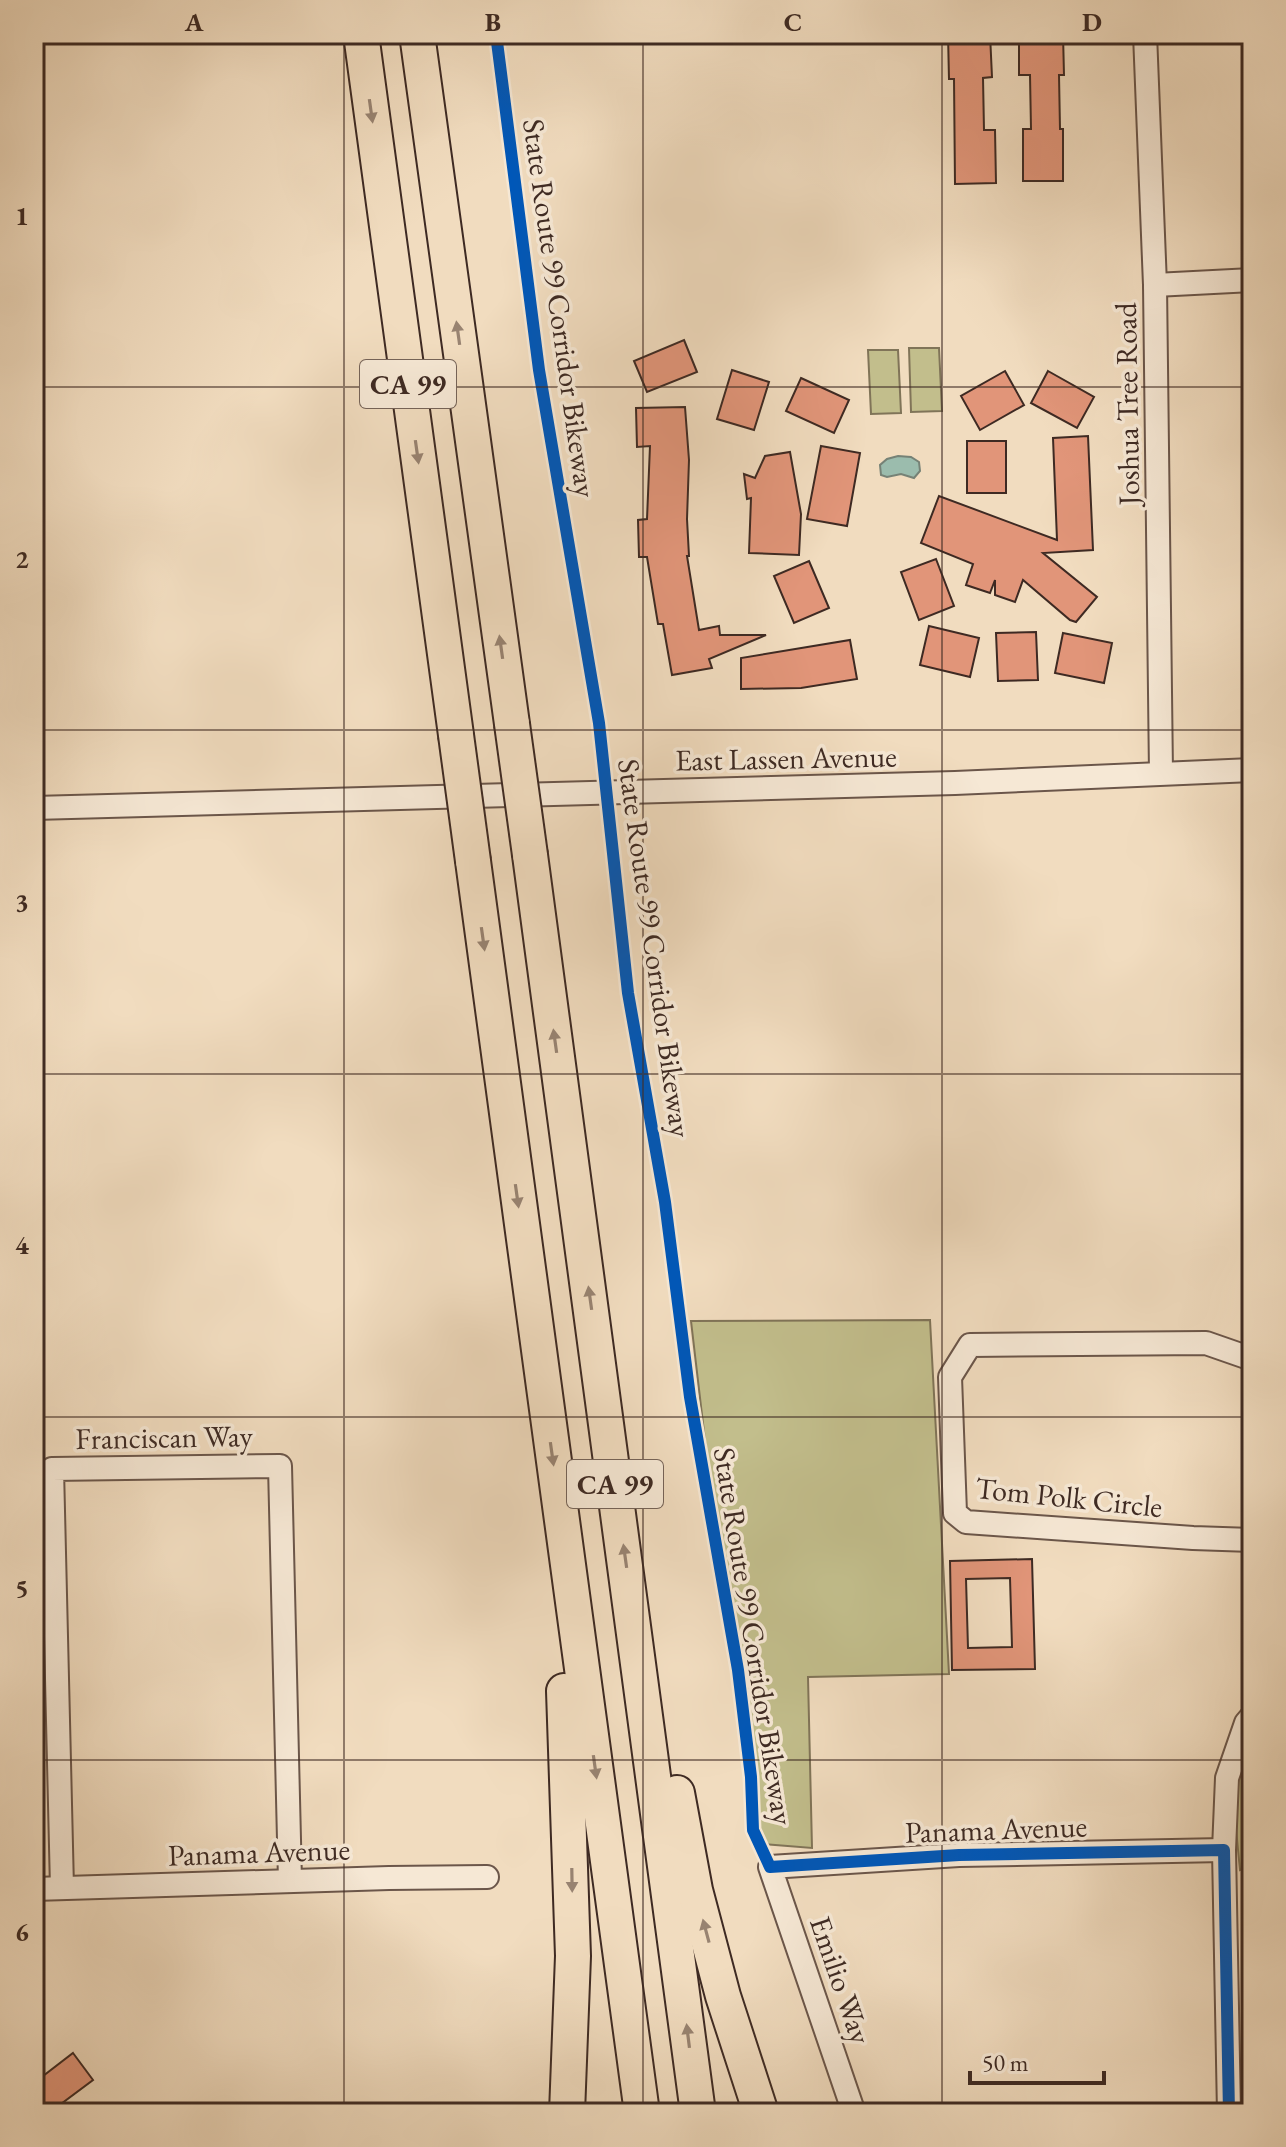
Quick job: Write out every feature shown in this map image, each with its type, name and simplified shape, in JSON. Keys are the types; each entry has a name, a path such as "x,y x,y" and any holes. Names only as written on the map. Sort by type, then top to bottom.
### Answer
{"highway":[{"name":"CA 99","path":"361,34 642,2113"},
{"name":"CA 99","path":"417,34 698,2113"},
{"path":"561,1523 560,1608 573,1956 567,2113"},
{"path":"633,1616 649,1637 695,1890 723,1996 761,2113"}],"street":[{"name":"Joshua Tree Road","path":"1145,34 1155,285 1161,773"},
{"path":"1155,285 1252,280"},
{"name":"East Lassen Avenue","path":"34,808 955,783 1252,770"},
{"name":"Tom Polk Circle","path":"1252,1359 1206,1343 970,1345 950,1377 955,1513 966,1522 1252,1540"},
{"name":"Franciscan Way","path":"62,1888 52,1469 280,1466 290,1881"},
{"path":"1229,2113 1224,1850 1227,1778 1246,1723 1252,1716"},
{"name":"Panama Avenue","path":"770,1867 959,1855 1224,1850"},
{"name":"Emilio Way","path":"770,1867 854,2113"},
{"name":"Panama Avenue","path":"34,1889 487,1877"}],"shaded area":[{"path":"909,348 939,348 942,411 911,412"},
{"path":"868,350 898,350 901,413 871,414"},
{"path":"898,456 911,457 919,462 920,471 914,478 901,474 881,475 880,465"},
{"path":"930,1320 949,1674 808,1677 812,1848 763,1844 758,1831 757,1770 710,1483 691,1321"},
{"path":"1252,1741 1252,1865 1240,1870 1232,1788"}],"building":[{"path":"948,34 990,34 992,77 983,78 984,130 995,130 996,183 955,184 954,79 949,79"},
{"path":"1019,34 1063,34 1064,75 1059,75 1063,181 1023,181 1023,129 1031,129 1030,75 1019,75"},
{"path":"684,340 697,372 647,392 634,361"},
{"path":"732,370 769,382 754,430 717,419"},
{"path":"1005,371 1024,405 980,430 961,396"},
{"path":"1048,371 1094,397 1077,428 1031,403"},
{"path":"801,378 849,400 834,433 786,411"},
{"path":"685,407 689,460 687,556 699,630 719,626 720,635 766,635 709,659 712,668 672,675 663,624 658,624 647,557 639,557 638,520 647,519 650,446 637,447 636,408"},
{"path":"1088,436 1093,550 1043,553 1097,597 1076,622 1023,580 1015,602 995,595 995,580 990,593 966,585 973,564 921,543 939,496 1057,540 1053,438"},
{"path":"967,441 1006,441 1006,493 967,493"},
{"path":"821,446 860,453 847,526 807,519"},
{"path":"790,452 801,514 799,555 749,553 751,498 747,499 744,474 755,478 765,456"},
{"path":"936,559 954,606 919,620 901,572"},
{"path":"809,561 829,608 794,623 774,576"},
{"path":"929,626 979,638 970,677 920,665"},
{"path":"1036,632 1038,680 998,681 996,633"},
{"path":"1063,633 1112,643 1104,683 1055,673"},
{"path":"850,640 857,679 801,688 741,689 741,658"},
{"path":"1032,1559 1035,1669 952,1670 950,1561","holes":["1010,1578 1012,1647 968,1648 966,1579"]},
{"path":"73,2053 93,2080 57,2107 62,2113 34,2113 34,2083"}],"cycle path":[{"name":"State Route 99 Corridor Bikeway","path":"496,34 539,370 599,723 628,993 665,1202 690,1397 738,1670 751,1777 753,1830 770,1867 959,1855 1224,1850 1229,2113"}]}
